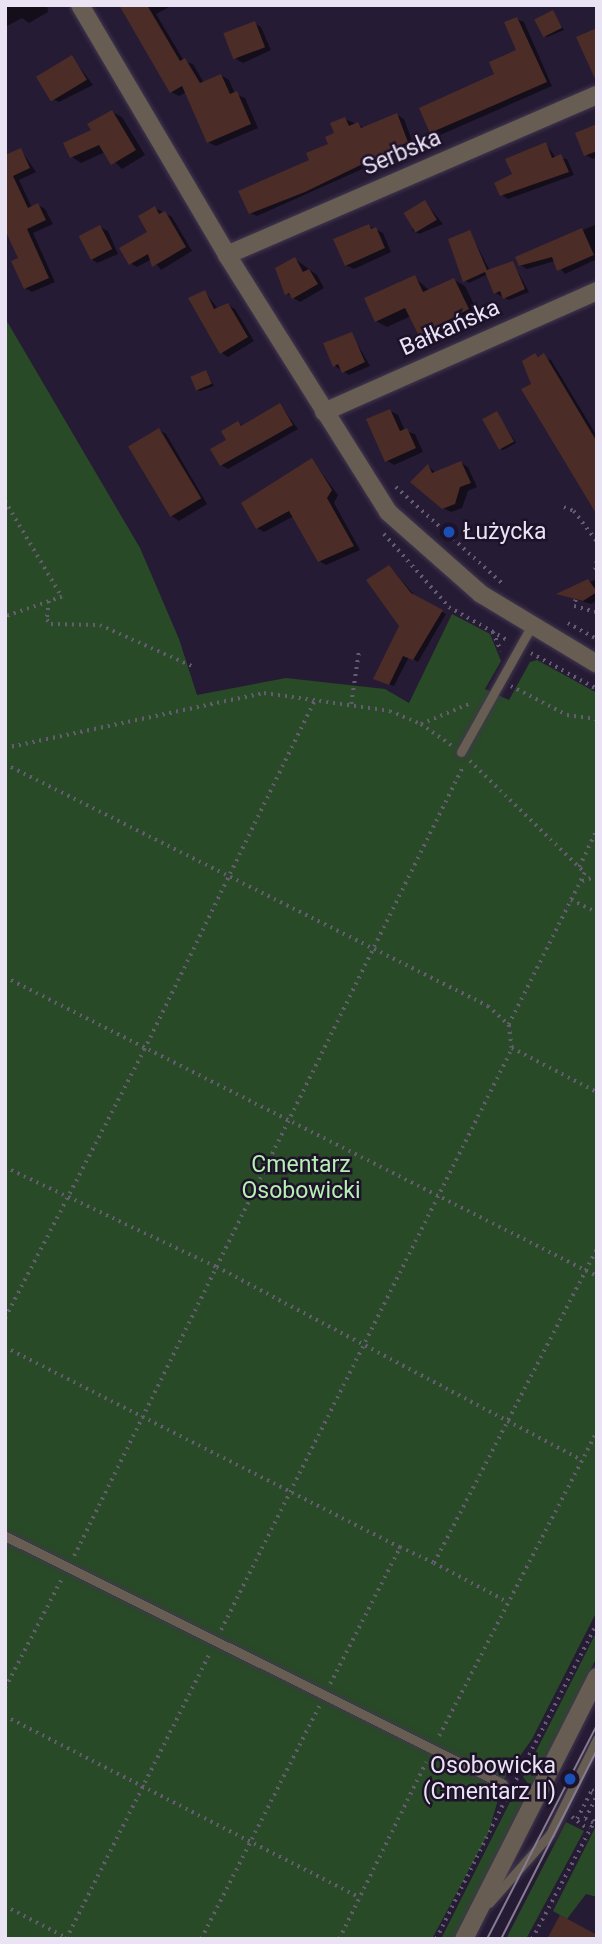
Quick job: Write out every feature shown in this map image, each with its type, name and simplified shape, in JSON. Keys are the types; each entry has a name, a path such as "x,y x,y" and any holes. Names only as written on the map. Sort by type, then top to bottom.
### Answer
{"street":[{"path":"80,5 227,255 388,512 481,594 531,627 597,664"},
{"name":"Serbska","path":"227,255 597,95"},
{"name":"Bałkańska","path":"324,412 597,290"},
{"path":"464,1939 597,1677"}],"lane":[{"path":"461,752 503,682 531,627"},
{"path":"5,1536 503,1784"},
{"path":"473,1921 550,1834 597,1739"}],"path":[{"path":"388,480 492,575"},
{"path":"5,501 62,597 5,617"},
{"path":"564,507 574,511 597,542"},
{"path":"595,569 597,559"},
{"path":"576,600 574,606 597,612"},
{"path":"50,601 47,620 51,624 100,625 194,667"},
{"path":"493,632 505,659"},
{"path":"351,704 359,650"},
{"path":"503,682 567,715 597,719"},
{"path":"5,748 264,693 316,698 390,711 421,724 461,752"},
{"path":"5,1318 144,1050 316,698"},
{"path":"421,724 483,698"},
{"path":"5,1688 68,1568 290,1123 467,758 585,873 509,1025 512,1048 67,1938 5,1906"},
{"path":"5,764 488,1006 509,1025"},
{"path":"579,867 596,829"},
{"path":"580,882 597,876"},
{"path":"571,900 597,912"},
{"path":"5,977 144,1050 597,1276"},
{"path":"512,1048 597,1091"},
{"path":"5,1167 216,1267 507,1424 581,1460"},
{"path":"434,1563 597,1249"},
{"path":"5,1347 508,1602"},
{"path":"339,1939 433,1749 597,1431"},
{"path":"201,1939 400,1547"},
{"path":"5,1716 359,1897"},
{"path":"590,1830 577,1824 577,1819 592,1790 597,1793 585,1819 593,1823"},
{"path":"532,1939 597,1816"},
{"path":"571,1817 577,1819"}],"green space":[{"name":"Cmentarz Osobowicki","path":"5,318 140,548 179,639 197,695 286,678 385,689 409,703 452,614 490,634 501,661 485,689 509,700 530,662 537,660 597,693 597,1611 532,1739 504,1779 488,1834 432,1939 5,1939"},
{"path":"597,1631 597,1657 531,1787 523,1777"},
{"path":"510,1802 523,1802 454,1939 441,1939"},
{"path":"566,1822 584,1831 526,1939 506,1939"},
{"path":"597,1824 597,1897 586,1894 567,1919 553,1911"}],"building":[{"path":"119,5 147,5 180,61 185,58 200,83 221,74 230,94 237,91 251,124 207,143 182,86 170,93"},
{"path":"553,10 562,28 543,37 534,20"},
{"path":"517,17 547,82 430,133 419,108 494,74 489,62 516,50 504,22"},
{"path":"255,21 265,47 233,59 223,33"},
{"path":"597,28 597,83 576,37"},
{"path":"72,55 87,80 51,101 36,77"},
{"path":"112,110 136,150 111,165 99,145 70,158 63,143 91,130 87,124"},
{"path":"397,113 408,142 305,192 249,214 238,191 309,160 306,153 328,144 325,137 334,133 330,123 345,117 349,126 358,122 361,128"},
{"path":"597,124 597,151 584,156 575,133"},
{"path":"546,142 552,158 561,154 569,172 500,196 494,183 512,174 505,159"},
{"path":"21,148 30,168 13,176 28,208 38,203 46,220 27,229 49,278 24,289 11,261 18,258 5,230 5,155"},
{"path":"425,200 437,220 415,233 404,213"},
{"path":"155,206 159,214 165,211 186,247 152,267 148,254 129,265 119,248 147,232 138,216"},
{"path":"369,224 371,229 376,227 385,248 345,266 333,239"},
{"path":"100,225 112,249 91,260 79,236"},
{"path":"582,228 594,255 557,271 552,257 519,266 515,257"},
{"path":"470,230 487,270 513,261 525,289 503,299 500,291 494,294 485,272 463,282 448,239"},
{"path":"295,257 303,272 309,269 318,284 292,299 289,293 285,295 275,268"},
{"path":"415,275 423,292 454,278 469,309 419,336 405,308 375,322 364,298"},
{"path":"205,290 214,309 228,303 248,337 220,354 188,298"},
{"path":"352,332 365,362 342,373 338,364 333,367 323,343"},
{"path":"535,353 538,357 544,353 597,442 597,515 521,389 531,384 522,361"},
{"path":"206,370 212,384 196,390 190,377"},
{"path":"280,403 293,425 220,466 210,449 226,440 221,431 238,421 241,426"},
{"path":"390,409 400,431 407,428 416,448 385,462 366,419"},
{"path":"497,411 514,442 499,450 482,419"},
{"path":"159,428 201,498 170,517 128,447"},
{"path":"312,458 332,490 327,498 354,546 318,562 289,511 256,529 241,503"},
{"path":"461,461 471,483 460,487 455,504 442,509 410,482 428,464 432,473"},
{"path":"389,565 411,593 443,610 413,660 403,656 389,685 373,679 399,626 366,580"},
{"path":"588,579 597,592 583,601 556,594"},
{"path":"560,1915 597,1935 597,1939 547,1939"}],"tram line":[{"path":"487,1939 597,1725"},
{"path":"501,1939 597,1750"}],"place":[{"name":"Łużycka","path":"449,532"},
{"name":"Osobowicka (Cmentarz II)","path":"570,1779"}]}
